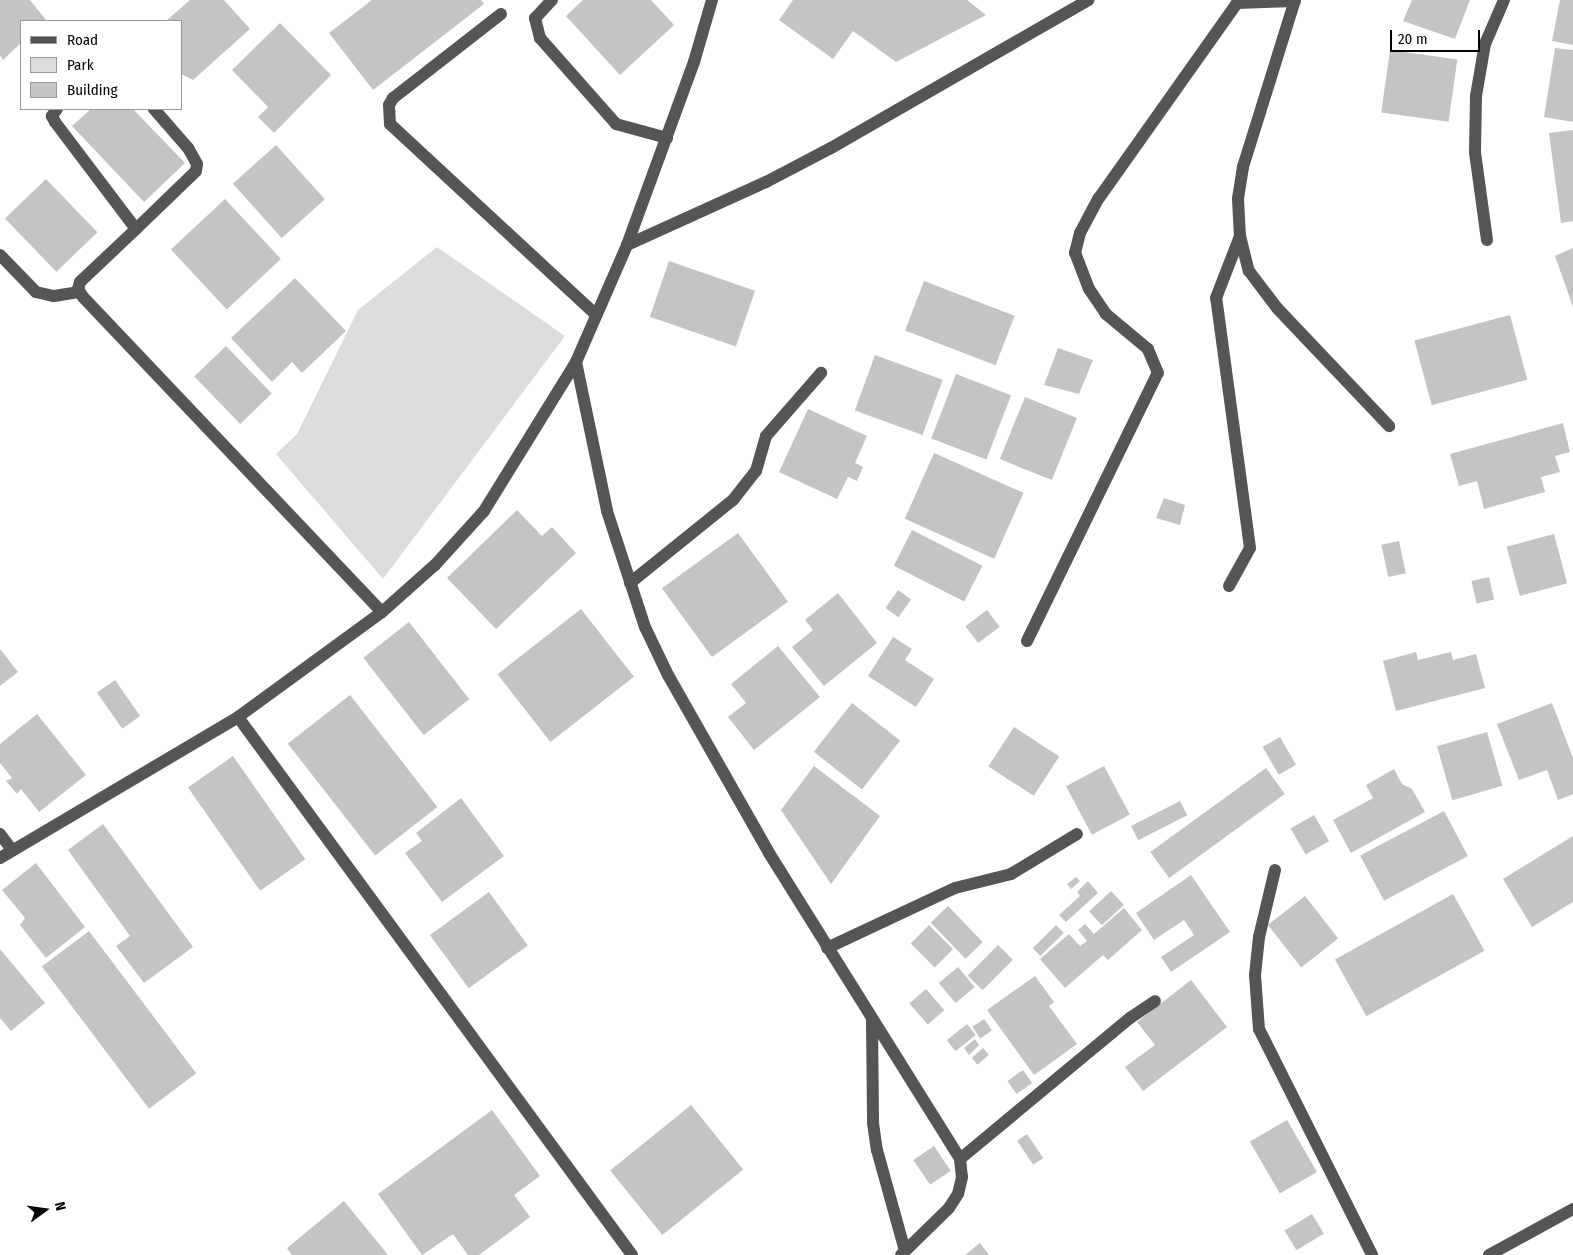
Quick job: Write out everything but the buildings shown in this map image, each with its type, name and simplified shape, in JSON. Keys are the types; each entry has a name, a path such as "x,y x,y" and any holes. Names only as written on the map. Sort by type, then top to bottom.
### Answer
{"street":[{"path":"552,0 535,18 540,38 616,124 667,138"},
{"path":"0,858 238,717 382,612 435,565 484,511 576,362 627,245 694,62 712,0"},
{"path":"627,245 766,182 831,148 1088,0"},
{"path":"1027,641 1158,373 1148,349 1106,314 1089,289 1079,269 1075,252 1080,233 1099,198 1237,4 1295,0 1243,167 1238,199 1240,236 1250,270 1277,308 1389,426"},
{"path":"1487,240 1475,152 1476,96 1485,44 1504,0"},
{"path":"501,14 393,98 389,105 390,124 596,315"},
{"path":"56,110 52,116 55,122 136,229"},
{"path":"155,110 188,148 196,164 196,171 80,282 80,292 382,612"},
{"path":"1229,586 1250,548 1216,298 1240,236"},
{"path":"0,255 36,292 54,296 80,292"},
{"path":"576,362 607,511 645,627 668,675 827,948 872,1021 945,1130 960,1159 962,1177 958,1194 949,1208 903,1253"},
{"path":"630,583 733,500 756,471 766,436 821,373"},
{"path":"238,717 632,1255"},
{"path":"0,834 12,850"},
{"path":"827,948 955,888 1011,874 1077,834"},
{"path":"1276,870 1259,937 1255,975 1259,1029 1372,1255"},
{"path":"960,1159 1130,1018 1155,1001"},
{"path":"872,1021 873,1123 877,1150 903,1253"},
{"path":"1490,1255 1573,1209"}],"green space":[{"path":"437,247 565,336 383,579 276,454 297,434 358,310"}]}
